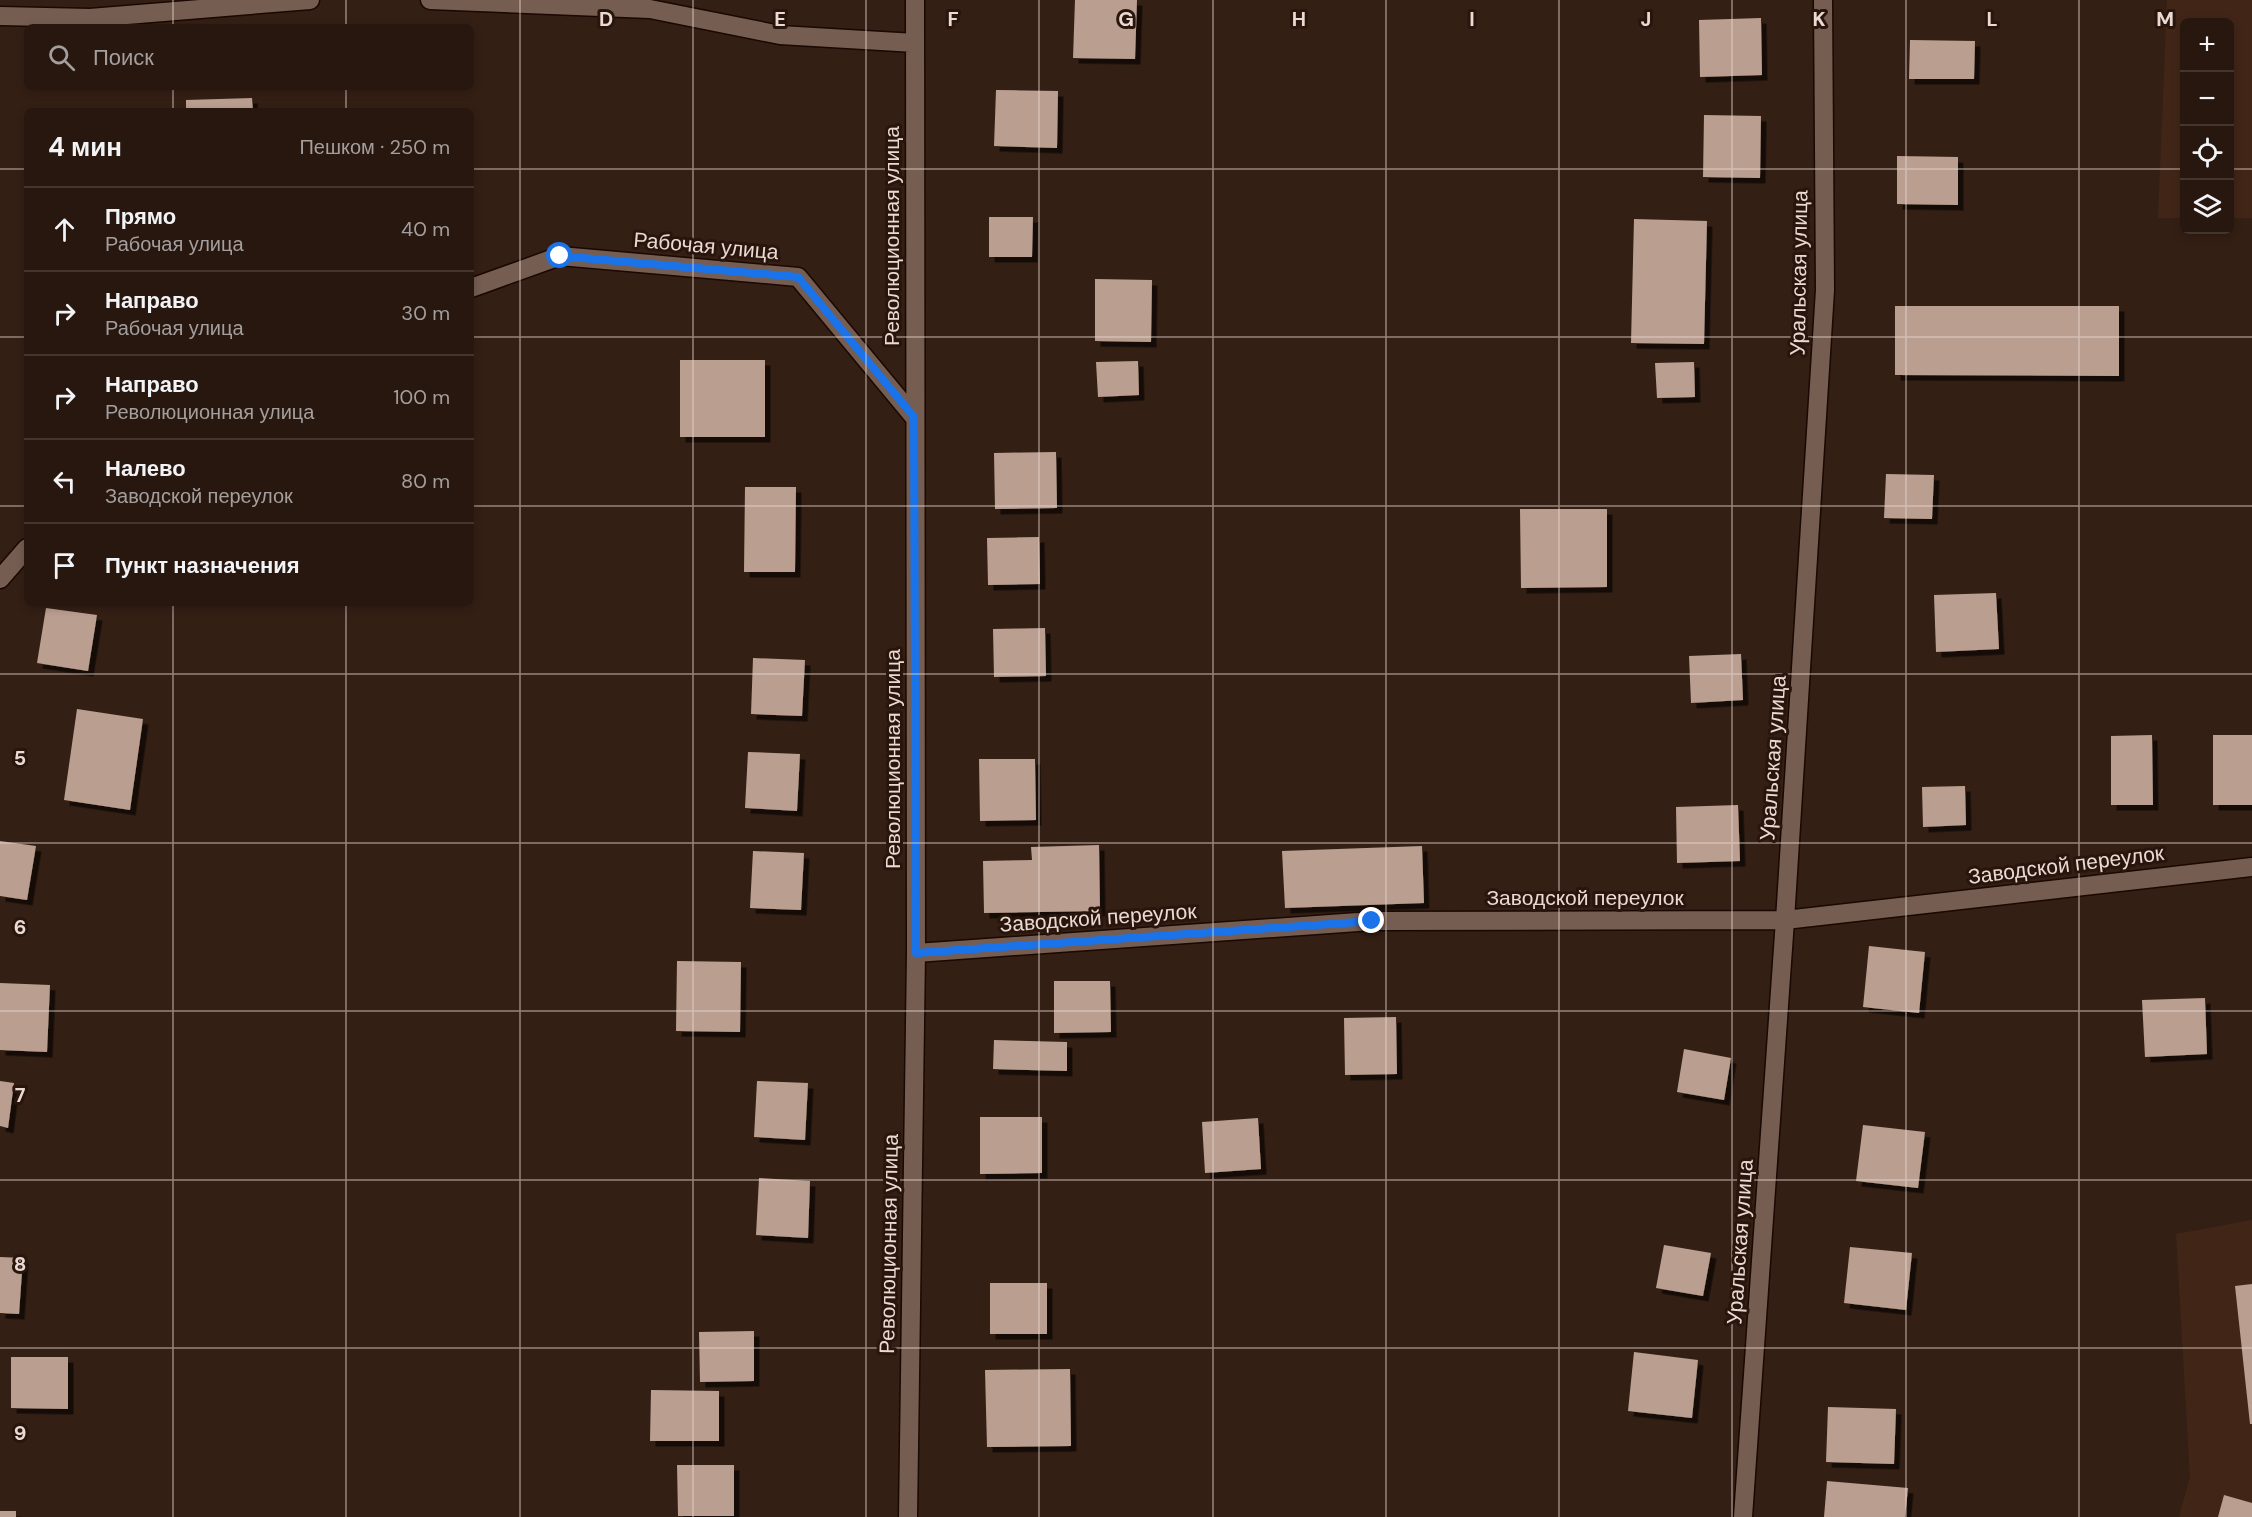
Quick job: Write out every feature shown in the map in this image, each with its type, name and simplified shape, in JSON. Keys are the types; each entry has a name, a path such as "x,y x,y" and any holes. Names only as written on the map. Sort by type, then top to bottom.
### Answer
{"street":[{"path":"0,16 90,18 310,0"},
{"path":"429,0 650,9 780,35 915,43"},
{"name":"Революционная улица","path":"908,1517 916,953 915,0"},
{"name":"Уральская улица","path":"1743,1517 1785,920 1825,290 1823,0"},
{"name":"Рабочая улица","path":"474,287 560,256 798,277 914,417"},
{"path":"0,579 24,551"},
{"name":"Заводской переулок","path":"916,953 1372,921 1785,920 2252,867"}],"shaded area":[{"path":"2167,0 2252,0 2252,218 2234,218 2234,18 2180,18 2180,218 2158,218"},
{"path":"2252,1220 2252,1517 2179,1517 2190,1477 2176,1234"}],"building":[{"path":"1075,0 1137,0 1135,59 1073,58"},
{"path":"1761,18 1762,75 1700,77 1699,20"},
{"path":"1910,40 1975,41 1974,79 1909,79"},
{"path":"996,90 1058,91 1057,148 994,146"},
{"path":"252,98 253,108 186,108 186,100"},
{"path":"1704,115 1761,116 1760,178 1703,177"},
{"path":"1897,156 1958,157 1958,205 1897,204"},
{"path":"989,217 1033,217 1032,257 989,257"},
{"path":"1634,219 1707,221 1704,344 1631,343"},
{"path":"1095,279 1152,280 1151,342 1095,341"},
{"path":"1895,306 2119,306 2119,376 1895,375"},
{"path":"680,360 765,360 765,437 680,437"},
{"path":"1138,361 1139,395 1098,397 1096,362"},
{"path":"1694,362 1695,397 1657,398 1655,363"},
{"path":"1056,452 1057,508 995,509 994,453"},
{"path":"1886,474 1934,475 1932,519 1884,518"},
{"path":"745,487 796,487 795,572 744,572"},
{"path":"1520,509 1607,509 1607,587 1521,588"},
{"path":"1039,537 1040,584 988,585 987,538"},
{"path":"1996,593 1999,649 1936,652 1934,595"},
{"path":"46,608 97,615 88,671 37,663"},
{"path":"1045,628 1046,676 994,677 993,629"},
{"path":"1741,654 1743,700 1691,703 1689,656"},
{"path":"753,658 805,660 802,716 751,714"},
{"path":"77,709 143,719 130,810 64,800"},
{"path":"2152,735 2153,805 2111,805 2111,736"},
{"path":"2213,735 2252,735 2252,805 2213,805"},
{"path":"748,752 800,754 797,811 745,808"},
{"path":"979,759 1035,759 1036,820 980,821"},
{"path":"1965,786 1966,825 1923,827 1922,787"},
{"path":"1738,805 1740,861 1677,863 1676,807"},
{"path":"0,841 36,846 27,900 0,896"},
{"path":"1099,845 1100,911 984,913 983,861 1032,860 1031,847"},
{"path":"1422,846 1424,903 1285,908 1282,851"},
{"path":"753,851 804,853 801,910 750,908"},
{"path":"1869,946 1925,952 1919,1013 1863,1007"},
{"path":"677,961 741,962 740,1032 676,1031"},
{"path":"1054,981 1110,981 1111,1032 1054,1033"},
{"path":"0,983 50,985 47,1052 0,1050"},
{"path":"2205,998 2207,1054 2145,1057 2142,1000"},
{"path":"1396,1017 1397,1074 1345,1075 1344,1018"},
{"path":"994,1040 1067,1042 1067,1071 993,1069"},
{"path":"1684,1049 1731,1058 1724,1100 1677,1092"},
{"path":"0,1081 14,1083 8,1128 0,1126"},
{"path":"757,1081 808,1083 805,1140 754,1137"},
{"path":"980,1117 1042,1117 1042,1173 980,1174"},
{"path":"1258,1118 1261,1169 1205,1173 1202,1122"},
{"path":"1863,1125 1925,1132 1918,1188 1856,1181"},
{"path":"759,1178 810,1181 808,1238 756,1235"},
{"path":"1664,1245 1711,1253 1703,1296 1656,1288"},
{"path":"1850,1247 1912,1253 1906,1310 1844,1303"},
{"path":"0,1257 23,1258 19,1314 0,1313"},
{"path":"990,1283 1047,1283 1047,1334 990,1334"},
{"path":"2252,1284 2252,1424 2250,1424 2235,1286"},
{"path":"754,1331 754,1381 700,1382 699,1332"},
{"path":"1634,1352 1698,1360 1692,1418 1628,1411"},
{"path":"11,1357 68,1357 68,1409 11,1408"},
{"path":"1070,1369 1071,1446 987,1447 985,1370"},
{"path":"651,1390 719,1391 719,1441 650,1441"},
{"path":"1828,1407 1896,1409 1894,1464 1826,1462"},
{"path":"677,1465 734,1465 734,1516 678,1516"},
{"path":"1827,1481 1908,1488 1905,1517 1824,1517"},
{"path":"2224,1495 2252,1503 2252,1517 2218,1517"},
{"path":"0,1511 16,1511 16,1517 0,1517"}],"route":[{"path":"560,256 798,277 914,417 916,953 1372,921"}]}
